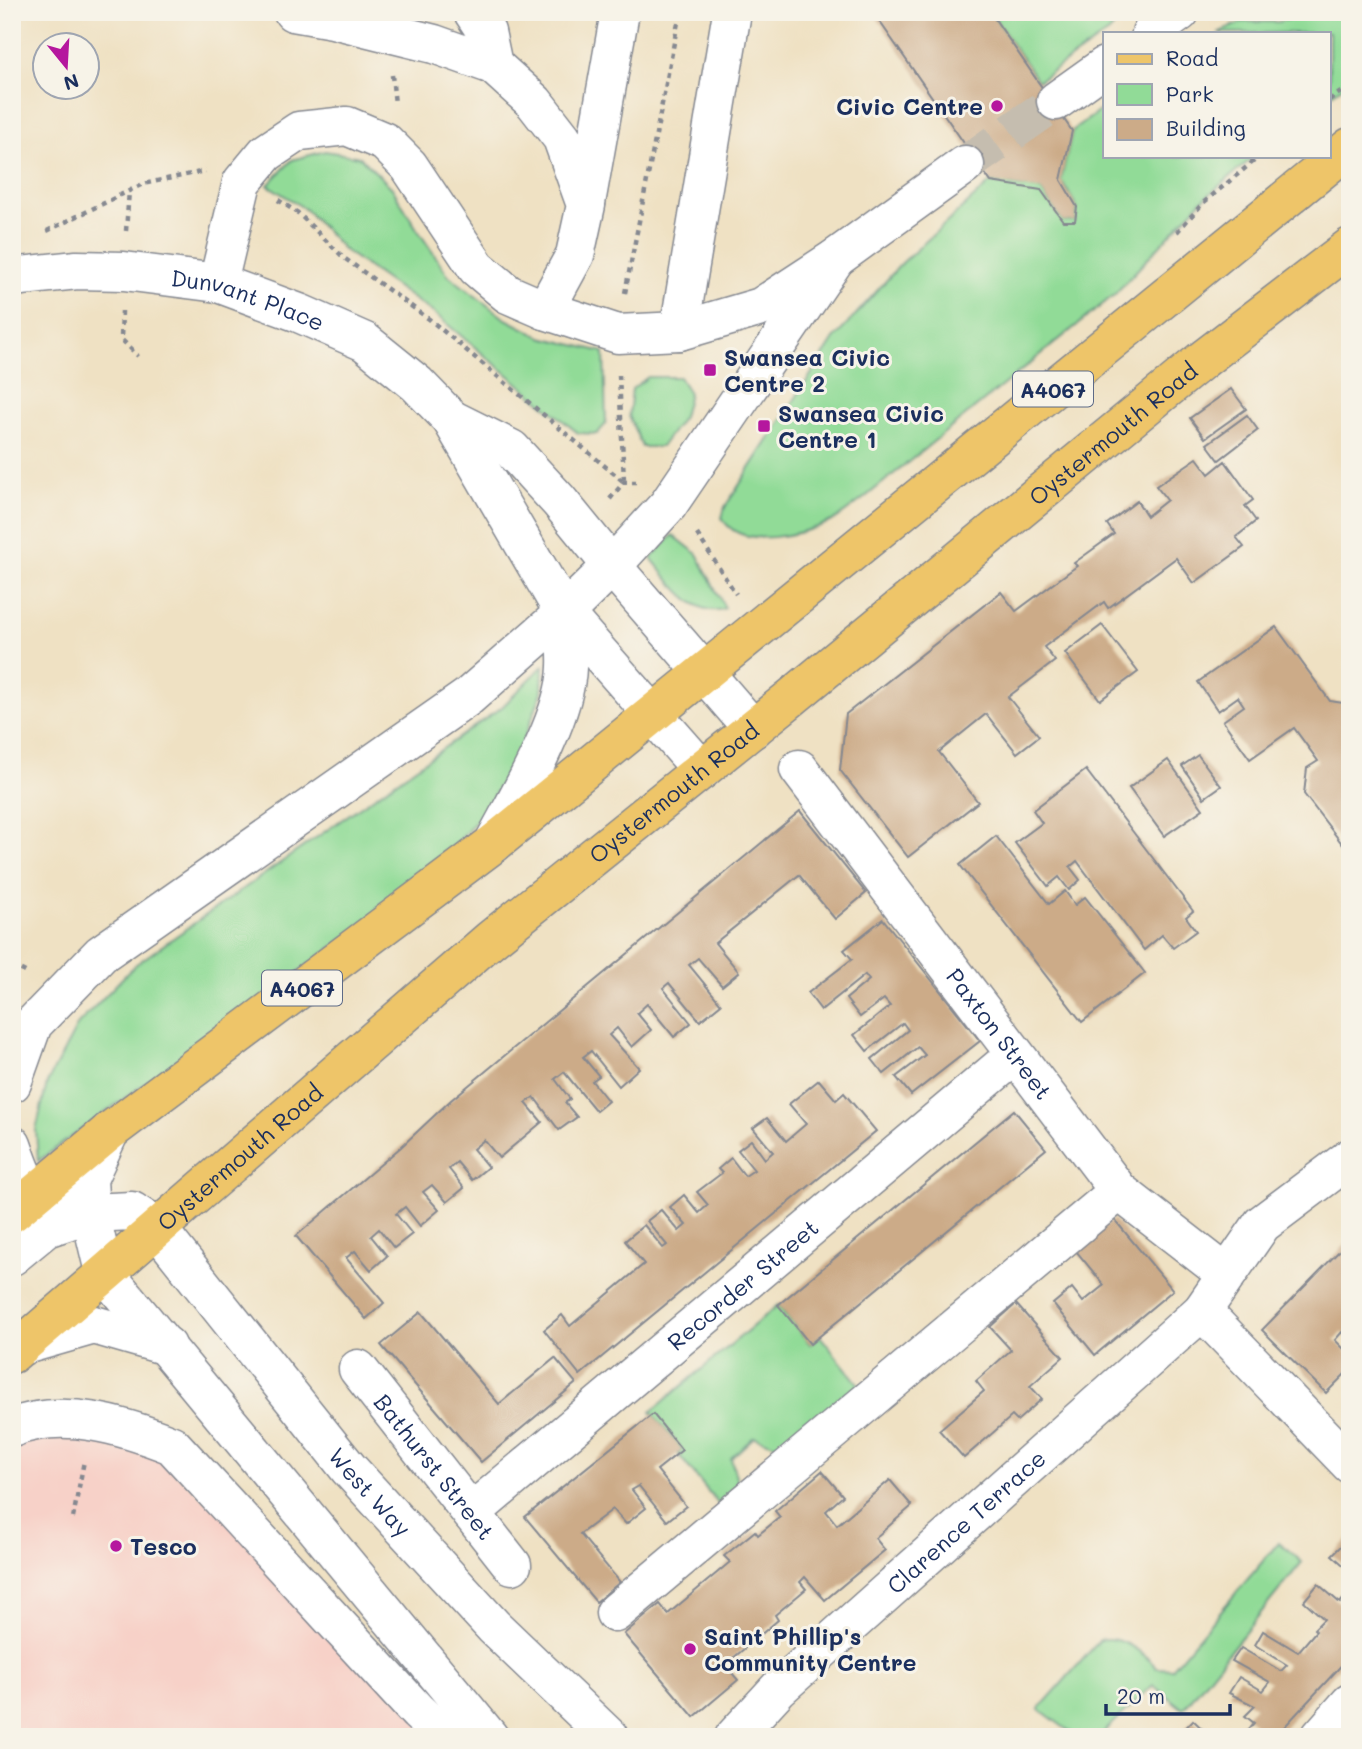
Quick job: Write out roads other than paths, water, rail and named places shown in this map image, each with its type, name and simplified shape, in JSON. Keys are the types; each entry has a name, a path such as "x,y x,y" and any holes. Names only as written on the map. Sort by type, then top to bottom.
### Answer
{"main road":[{"name":"A4067","path":"24,1203 110,1131 493,844 1350,148"},
{"name":"Oystermouth Road","path":"16,1350 490,940 753,729 1190,370 1350,247"}],"street":[{"path":"293,12 434,44 493,65 534,102 562,138 586,205"},
{"path":"473,12 486,32 493,65"},
{"path":"545,310 575,255 620,12"},
{"path":"679,331 732,12"},
{"path":"1152,32 1180,12"},
{"path":"1056,101 1103,67"},
{"path":"218,283 242,182 266,153 299,131 347,126 384,142 409,166 477,268 509,294 545,310 618,334 679,331 761,307 836,258 965,165"},
{"path":"12,1083 23,1026 101,954 468,697 564,613 612,566 668,505 836,258"},
{"name":"Dunvant Place","path":"12,277 77,270 124,271 218,283 299,313 365,342 417,384 451,419 564,613 702,770"},
{"name":"Dunvant Place","path":"451,419 511,449 566,508 612,566 753,729"},
{"name":"Dunvant Place","path":"493,844 533,768 560,705 568,668 564,613"},
{"name":"Paxton Street","path":"799,769 1119,1191 1226,1274"},
{"name":"Recorder Street","path":"471,1513 1015,1055"},
{"path":"110,1131 88,1180 90,1213 104,1272 489,1737"},
{"path":"12,1145 23,1177 24,1203 90,1213 132,1211 156,1227"},
{"name":"Clarence Terrace","path":"734,1737 779,1688 1202,1311 1262,1224 1350,1158"},
{"path":"615,1613 1119,1191"},
{"path":"12,1256 46,1228 90,1213"},
{"name":"West Way","path":"156,1227 349,1469 494,1627 587,1719 609,1737"},
{"path":"1202,1311 1350,1464"},
{"path":"16,1350 94,1325 167,1346"},
{"name":"Bathurst Street","path":"358,1369 512,1565"},
{"path":"12,1428 23,1423 68,1419 128,1428 172,1445 418,1712 445,1737"},
{"path":"1320,1737 1350,1703"}],"tunnel":[{"path":"965,165 1056,101"}],"place":[{"name":"Civic Centre","path":"997,106"},
{"name":"Swansea Civic Centre 2","path":"710,370"},
{"name":"Swansea Civic Centre 1","path":"764,426"},
{"name":"Tesco","path":"116,1546"},
{"name":"Saint Phillip's Community Centre","path":"690,1649"}]}
